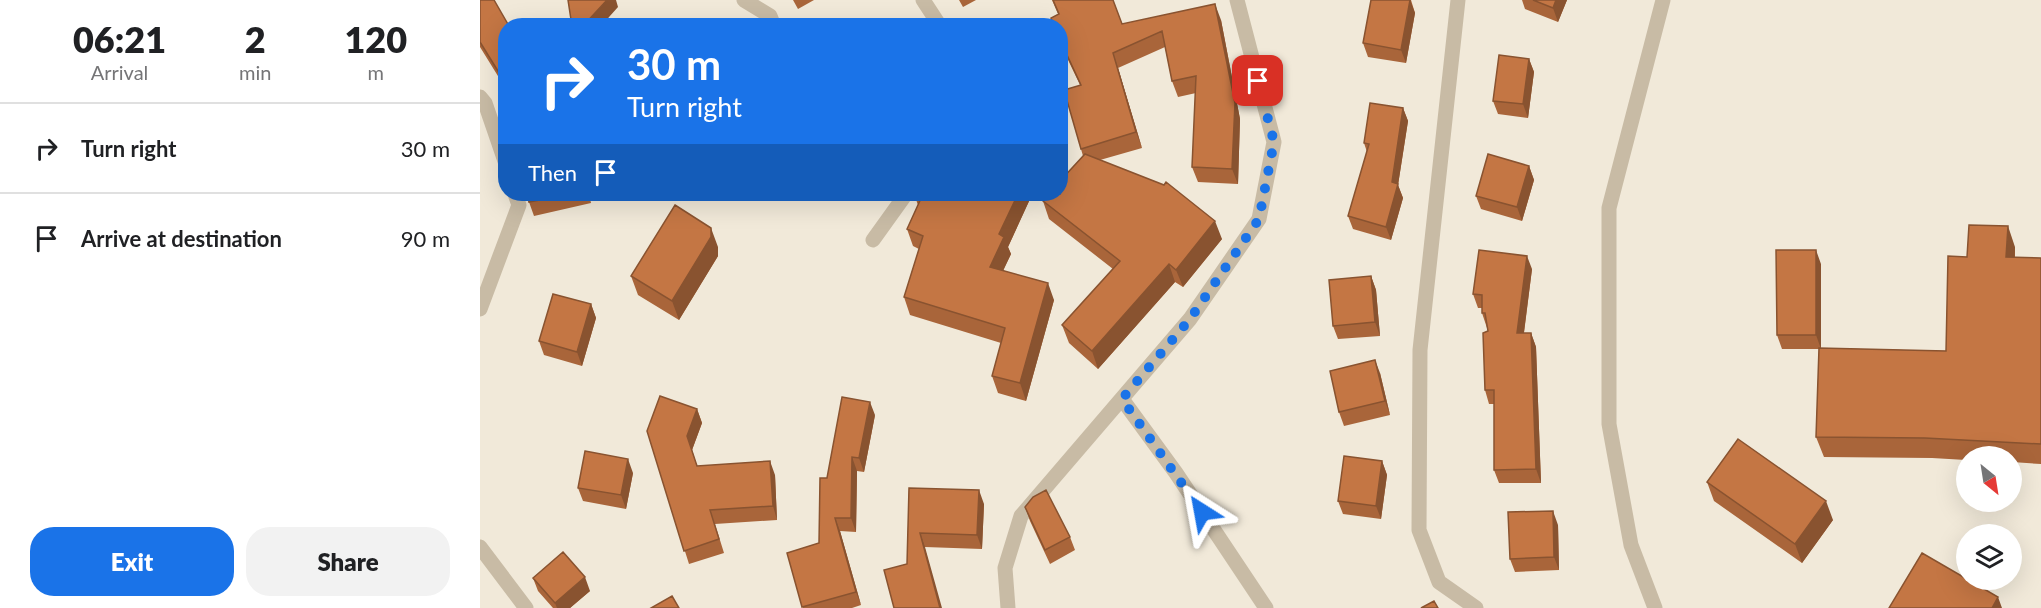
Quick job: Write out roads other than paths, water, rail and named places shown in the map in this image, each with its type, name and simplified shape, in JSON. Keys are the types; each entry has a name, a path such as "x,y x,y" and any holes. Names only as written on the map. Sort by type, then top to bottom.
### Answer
{"street":[{"path":"744,0 771,18"},
{"path":"923,0 935,18"},
{"path":"1008,608 1005,567 1021,516 1190,319 1259,219 1274,142 1237,0"},
{"path":"1458,0 1420,350 1419,530 1439,582 1476,608"},
{"path":"1655,608 1631,545 1609,424 1609,208 1663,0"},
{"path":"480,97 485,103 498,141"},
{"path":"480,309 519,205 518,201"},
{"path":"873,240 901,201"},
{"path":"1122,399 1176,473 1266,608"},
{"path":"480,547 526,608"}]}
